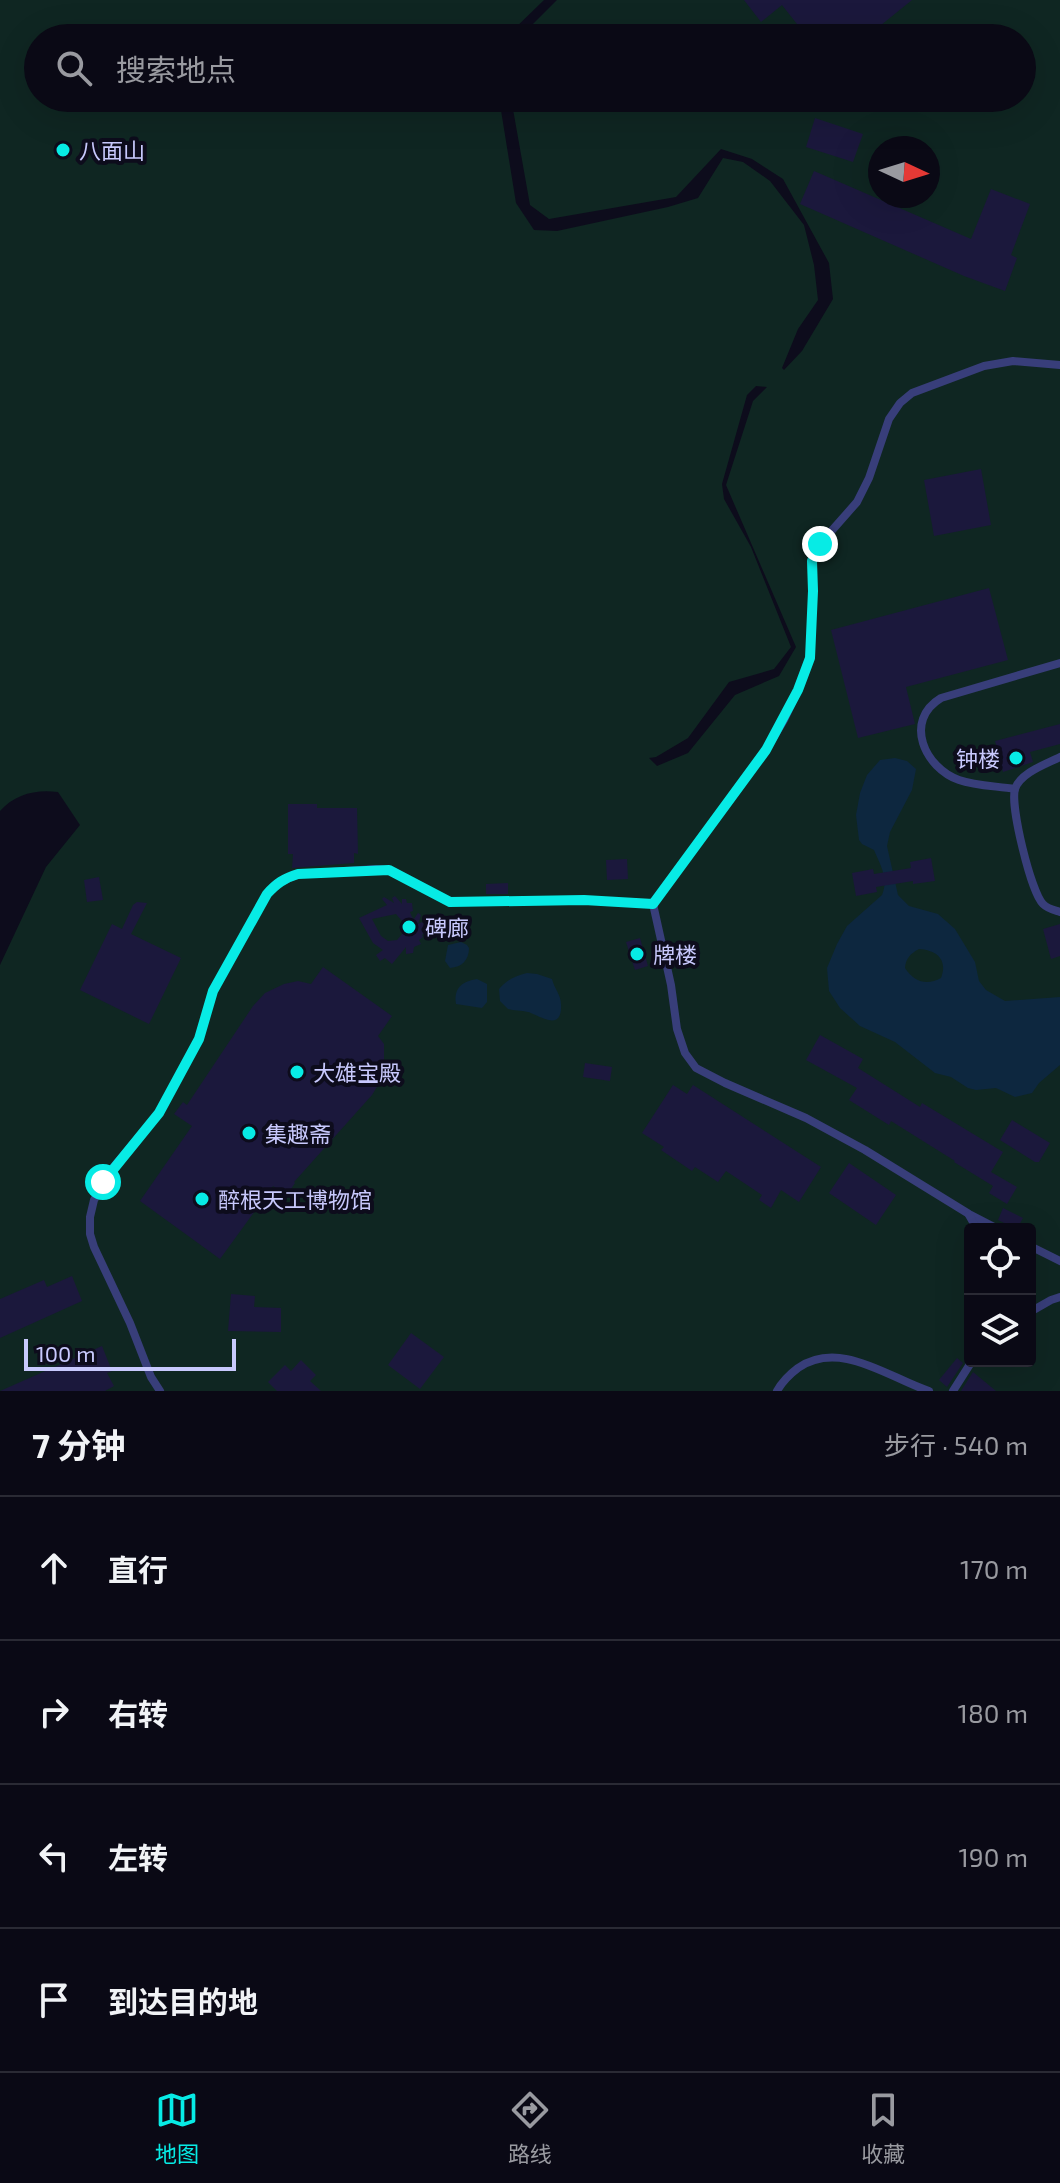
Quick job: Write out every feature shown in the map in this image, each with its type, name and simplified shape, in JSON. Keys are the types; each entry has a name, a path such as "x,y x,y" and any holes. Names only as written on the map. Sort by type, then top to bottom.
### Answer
{"lane":[{"path":"986,1223 806,1118 696,1068 685,1053 677,1029 671,985 653,904 766,750 784,720 810,658 812,561 820,544 857,502 869,478 889,419 900,403 912,393 984,366 1013,361 1060,365"},
{"path":"1015,789 968,783 947,774 923,746 922,721 928,707 941,698 1060,663"},
{"path":"1060,757 1027,775 1015,789 1015,811 1034,890 1044,905 1060,912"},
{"path":"160,1391 94,1247 90,1234 92,1208 110,1171 159,1113 199,1039 213,991 267,894 276,884 298,874 376,869 389,870 450,902 584,900 653,904"},
{"path":"969,1214 974,1223"},
{"path":"1036,1249 1060,1261"},
{"path":"1036,1309 1060,1297"},
{"path":"777,1391 796,1370 811,1360 831,1358 867,1364 929,1391"},
{"path":"953,1391 968,1367"}],"green space":[{"path":"0,0 544,0 519,24 24,24 24,112 501,112 516,203 534,230 557,231 698,198 723,158 743,162 770,181 804,225 814,265 818,300 798,329 782,368 784,370 802,351 833,299 829,263 783,179 752,159 721,149 676,197 549,219 530,205 513,112 1036,112 1036,24 533,24 557,0 1060,0 1060,1391 0,1391 0,965 46,867 80,825 58,792 26,794 12,800 0,811","holes":["756,386 767,387 753,401 726,485 796,647 779,676 735,695 688,753 657,766 649,758 688,738 729,682 774,669 791,647 751,547 724,499 722,484 747,395"]}],"water":[{"path":"895,758 907,761 916,769 912,790 890,832 887,846 898,895 909,906 938,914 955,929 975,962 979,981 986,990 1005,1001 1060,997 1060,1065 1032,1093 1015,1097 996,1088 976,1090 951,1077 935,1073 895,1042 860,1026 840,1008 829,991 827,968 837,944 847,926 882,895 884,889 883,872 874,850 859,840 856,815 867,775 880,760","holes":["919,949 936,954 943,966 941,978 931,982 917,979 905,968 911,955"]},
{"path":"461,942 469,948 468,956 461,964 450,968 445,961 448,945"},
{"path":"527,973 552,979 561,1001 558,1018 549,1020 508,1009 500,1001 499,989 512,978"},
{"path":"477,979 487,984 487,1002 482,1008 456,1004 460,986"}],"building":[{"path":"744,0 912,0 882,24 797,24 782,5 761,22"},
{"path":"815,118 863,134 853,162 806,147"},
{"path":"814,171 868,194 868,208 899,208 971,239 991,189 1030,204 1011,255 1017,258 1005,291 800,204"},
{"path":"981,469 991,525 934,536 924,480"},
{"path":"989,588 1008,660 906,687 915,724 858,738 831,630"},
{"name":"钟楼","path":"1060,724 1060,744 1030,752 1033,762 1003,772 995,741"},
{"path":"288,804 357,808 358,854 354,853 354,863 292,868 293,854 288,854"},
{"path":"931,858 935,881 876,887 877,892 856,896 852,873 873,869 874,874 911,868 910,862"},
{"path":"627,859 628,879 607,880 606,860"},
{"path":"99,877 103,900 87,902 84,880"},
{"path":"508,883 508,894 486,894 486,884"},
{"path":"395,896 402,904 402,899 412,903 412,917 414,919 418,913 421,915 418,924 422,922 425,925 421,929 424,933 419,940 421,944 414,947 413,953 406,954 406,947 392,964 385,958 380,961 376,955 383,950 373,943 359,918 387,905 382,899 384,897 394,903 392,898","holes":["396,914 402,921 404,932 397,940 388,941 381,936 372,919"]},
{"path":"137,902 147,903 131,934 181,958 149,1024 80,990 112,924 122,929"},
{"path":"1060,924 1060,956 1051,959 1043,929"},
{"name":"牌楼","path":"640,938 648,966 635,970 626,942"},
{"path":"323,967 392,1016 378,1036 384,1044 381,1080 372,1095 294,1182 287,1195 273,1186 220,1259 140,1201 192,1126 174,1114 183,1102 187,1105 253,1006 265,993 284,984 298,981 311,984"},
{"path":"820,1035 863,1059 858,1068 920,1107 922,1103 1003,1152 991,1172 1017,1187 1007,1204 989,1193 993,1186 891,1121 889,1125 849,1100 857,1088 806,1060"},
{"path":"585,1063 612,1067 610,1081 583,1077"},
{"path":"673,1085 687,1094 693,1085 821,1167 799,1202 781,1190 771,1208 759,1200 762,1195 726,1171 718,1182 695,1167 692,1171 642,1133"},
{"path":"1012,1120 1050,1143 1039,1162 1000,1140"},
{"path":"849,1163 896,1195 876,1225 829,1193"},
{"path":"1003,1208 1023,1218 1020,1223 998,1220"},
{"path":"72,1276 82,1301 0,1338 0,1299 44,1280 47,1287"},
{"path":"231,1294 255,1296 254,1307 281,1308 281,1332 228,1331"},
{"path":"411,1333 444,1357 420,1389 388,1365"},
{"path":"102,1346 112,1371 107,1373 114,1386 105,1391 0,1391"},
{"path":"957,1358 963,1363 947,1387 939,1380"},
{"path":"301,1360 316,1375 310,1381 321,1391 277,1391 268,1382 285,1365 291,1371"},
{"path":"973,1372 996,1391 961,1391"}],"place":[{"name":"八面山","path":"63,150"},
{"name":"钟楼","path":"1016,758"},
{"name":"碑廊","path":"409,927"},
{"name":"牌楼","path":"637,954"},
{"name":"大雄宝殿","path":"297,1072"},
{"name":"集趣斋","path":"249,1133"},
{"name":"醉根天工博物馆","path":"202,1199"}],"route":[{"path":"103,1182 159,1113 199,1039 213,991 267,894 276,884 289,877 376,869 389,870 450,902 584,900 653,904 766,750 798,690 810,658 812,561 820,544"}]}
